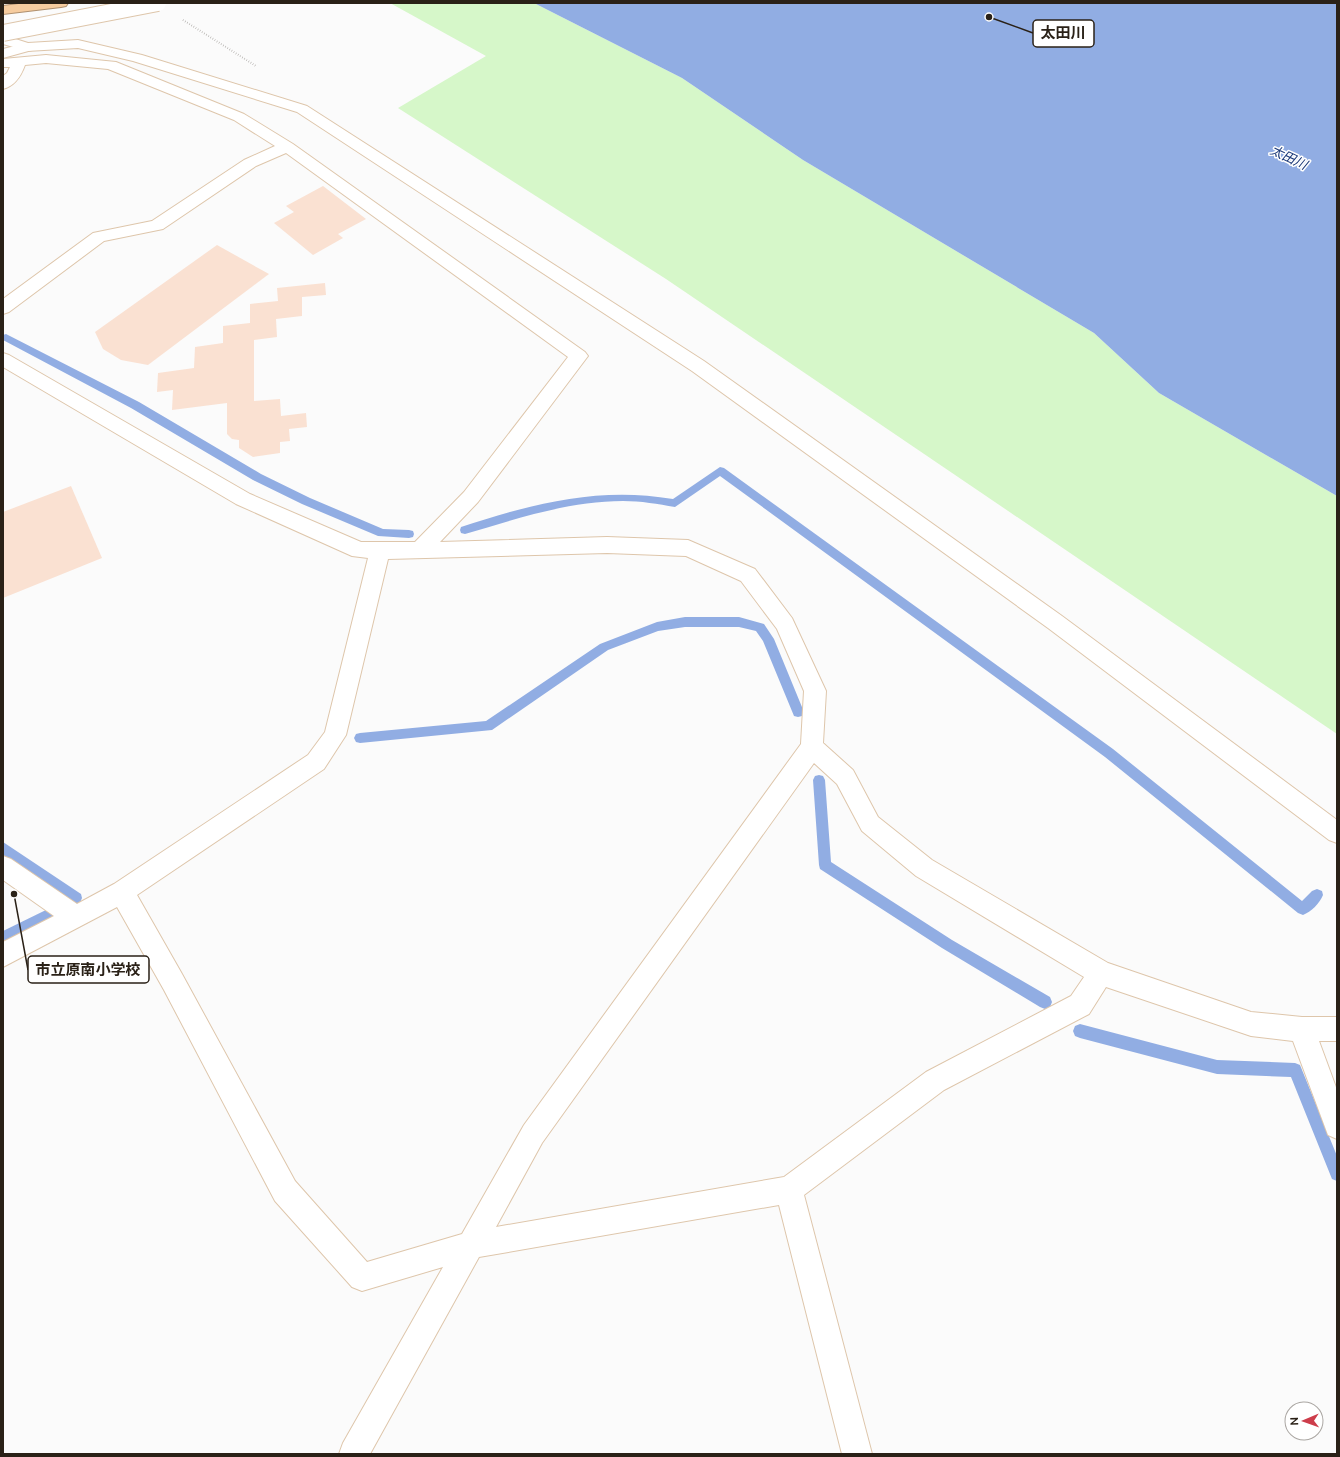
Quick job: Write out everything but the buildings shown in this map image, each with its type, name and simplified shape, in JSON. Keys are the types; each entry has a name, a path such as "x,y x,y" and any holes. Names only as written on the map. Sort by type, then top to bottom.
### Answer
{"highway":[{"path":"3,10 61,3"}],"street":[{"path":"3,32 158,3"},
{"path":"3,39 16,58 14,75 3,84"},
{"path":"16,58 78,44 137,58 302,109 698,366 1055,622 1337,833"},
{"path":"3,54 16,58 46,59 110,65 239,117 287,148 579,356 471,497 420,550"},
{"path":"3,308 98,238 157,225 250,163 287,148"},
{"path":"3,359 243,499 359,550 380,551 606,545 688,548 748,575 785,624 815,691 812,747 533,1134 354,1454"},
{"path":"3,955 122,892 316,762 335,735 380,551"},
{"path":"812,747 845,777 870,824 924,868 1101,973 1251,1024 1302,1029 1337,1029"},
{"path":"3,867 76,917"},
{"path":"122,892 173,982 285,1191 362,1277 471,1245 789,1190 935,1081 1080,1005 1101,973"},
{"path":"1302,1029 1337,1126"},
{"path":"789,1190 857,1454"}],"path":[{"path":"182,20 262,69"}],"green space":[{"path":"390,3 534,3 682,78 803,160 1094,333 1159,393 1337,496 1337,734 666,279 398,108 486,56"}],"water":[{"path":"534,3 1337,3 1337,496 1159,393 1094,333 803,160 682,78"}],"waterway":[{"path":"6,337 135,405 257,477 306,501 382,533 409,534"},
{"path":"465,530 543,508 596,499 622,497 649,498 675,503 720,471 1109,753 1303,909 1317,895"},
{"path":"360,738 488,726 604,647 657,627 685,622 739,622 760,627 768,639 798,712"},
{"path":"819,780 825,865 947,944 1045,1002"},
{"path":"3,848 76,898 74,901"},
{"path":"3,938 48,915"},
{"path":"1080,1031 1217,1067 1295,1070 1337,1174"}],"place":[{"name":"太田川","path":"989,17"},
{"name":"市立原南小学校","path":"14,894"}]}
